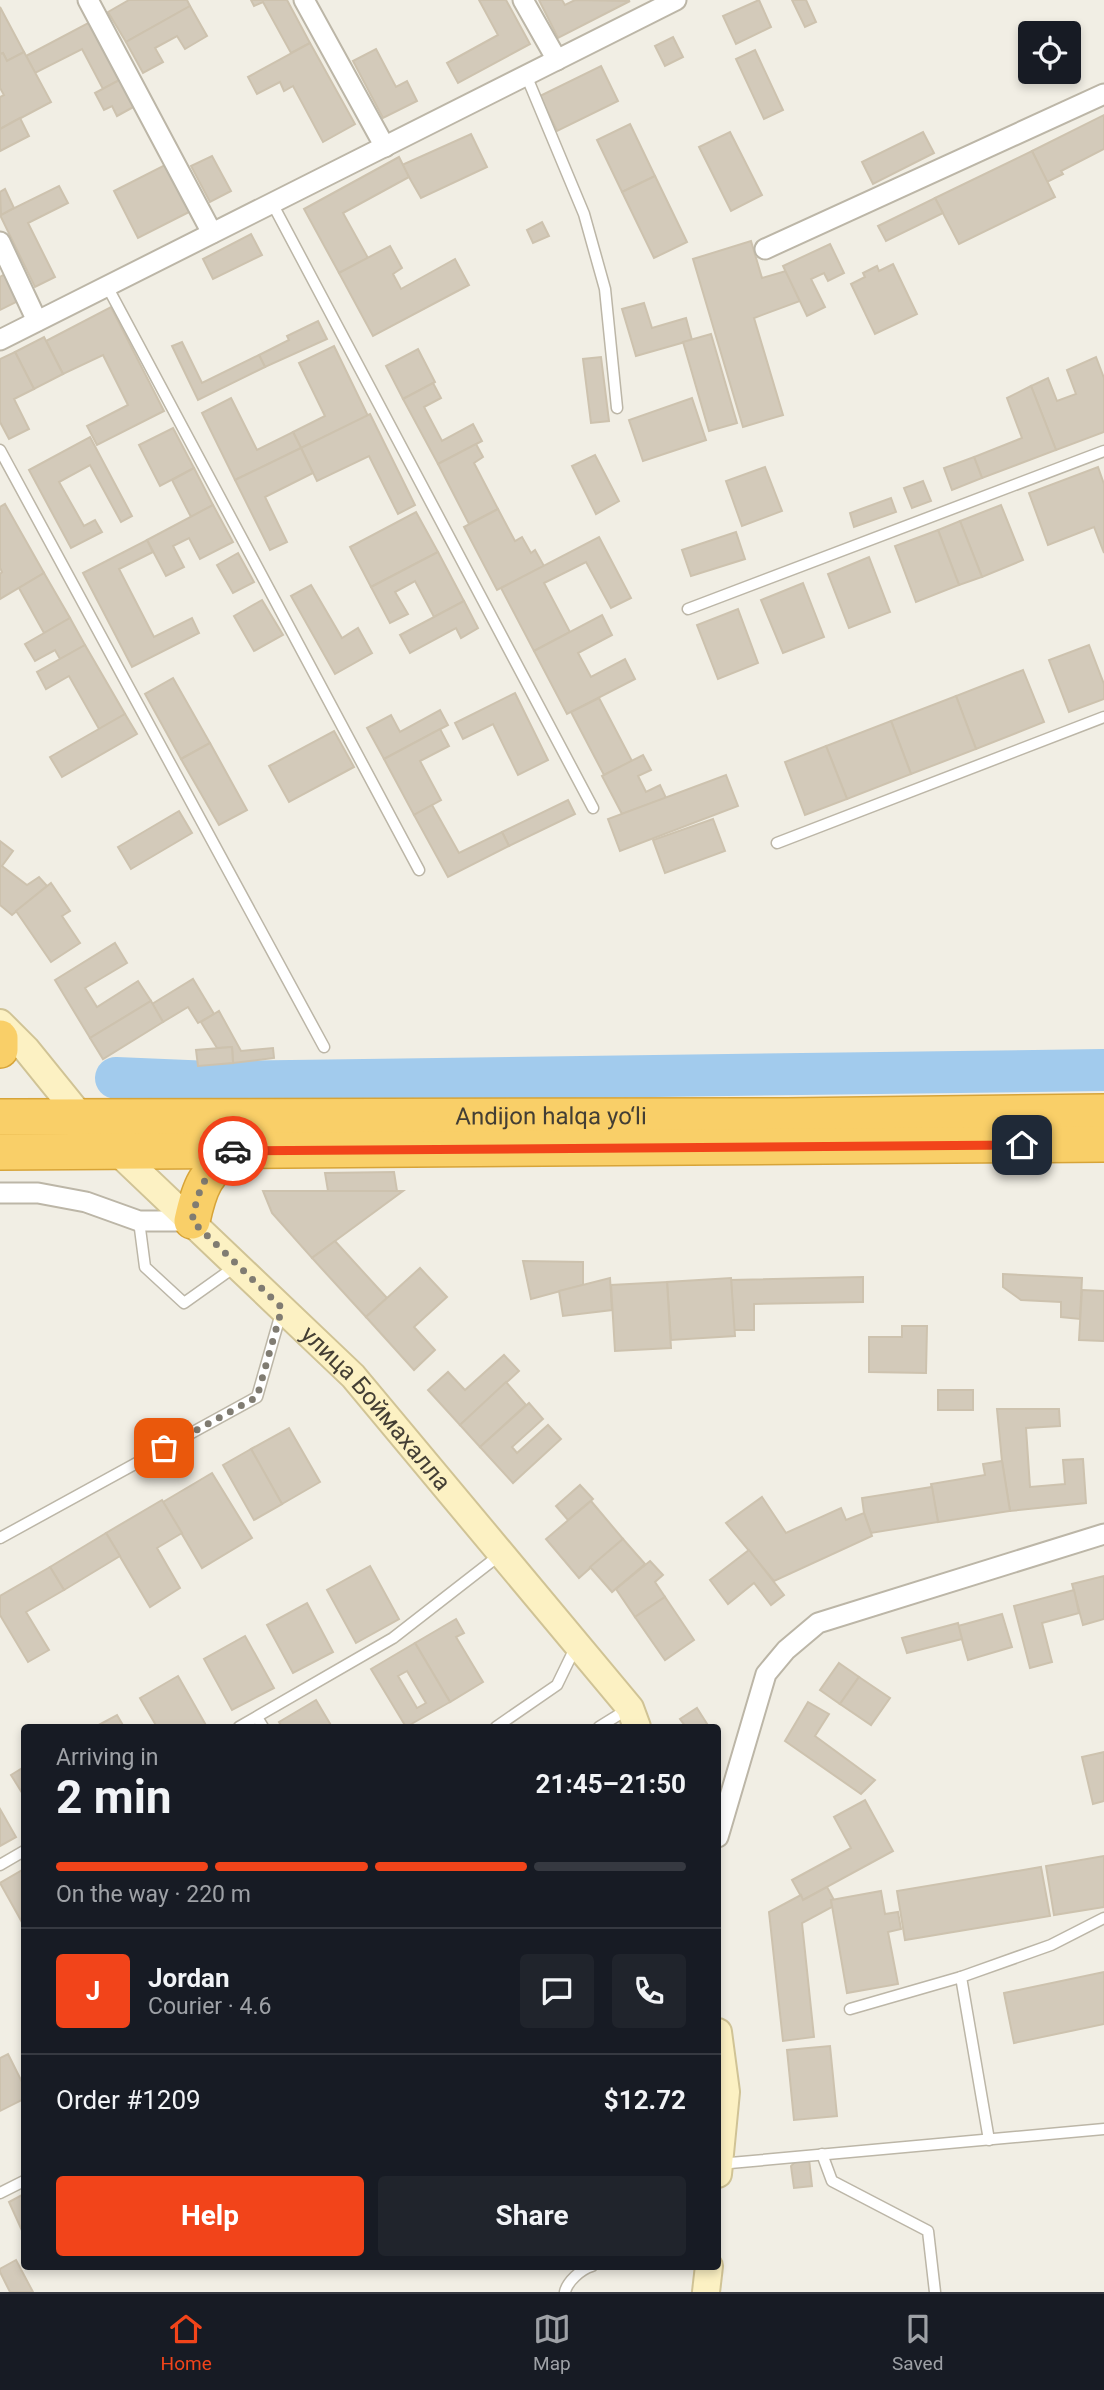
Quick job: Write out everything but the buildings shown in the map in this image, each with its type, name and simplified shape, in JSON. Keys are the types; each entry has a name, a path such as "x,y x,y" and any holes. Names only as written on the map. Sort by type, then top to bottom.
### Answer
{"highway":[{"path":"0,1038 0,1050"},
{"name":"Andijon halqa yo‘li","path":"0,1117 787,1116 1104,1112"},
{"name":"Andijon halqa yo‘li","path":"0,1152 1104,1144"},
{"path":"192,1221 197,1195 208,1174 232,1151"}],"main road":[{"name":"улица Боймахалла","path":"0,1023 26,1049 81,1117 354,1376 634,1717"},
{"path":"721,2054 726,2092 721,2140"},
{"path":"706,2292 709,2270"}],"street":[{"path":"88,0 212,233"},
{"path":"304,0 385,146"},
{"path":"523,0 557,60"},
{"path":"0,340 676,0"},
{"path":"765,249 1104,94"},
{"path":"0,242 37,321"},
{"path":"0,1193 38,1193 86,1202 139,1221 192,1221"},
{"path":"721,1827 766,1674 786,1650 818,1623 1104,1534"}],"lane":[{"path":"526,75 584,214 605,289 617,408"},
{"path":"272,203 593,808"},
{"path":"107,286 419,870"},
{"path":"0,450 324,1047"},
{"path":"688,609 1104,451"},
{"path":"777,843 1104,716"},
{"path":"139,1221 145,1267 184,1303 237,1264"},
{"path":"0,1538 257,1397 282,1308"},
{"path":"244,1724 393,1638 501,1553"},
{"path":"500,1724 557,1685 577,1645"},
{"path":"257,1717 261,1724"},
{"path":"610,1724 634,1717"},
{"path":"0,1865 21,1853"},
{"path":"850,2009 961,1977 1051,1945 1104,1918"},
{"path":"961,1977 989,2140"},
{"path":"721,2169 822,2154 1104,2129"},
{"path":"822,2154 832,2181 928,2231 935,2292"},
{"path":"0,2193 21,2182"},
{"path":"565,2292 566,2285 584,2270"}],"waterway":[{"path":"116,1078 211,1082 1104,1070"}],"way so far":[{"path":"164,1448 257,1397 282,1308 192,1221 197,1195 208,1174 233,1151"}],"route":[{"path":"233,1151 1022,1145"}]}
